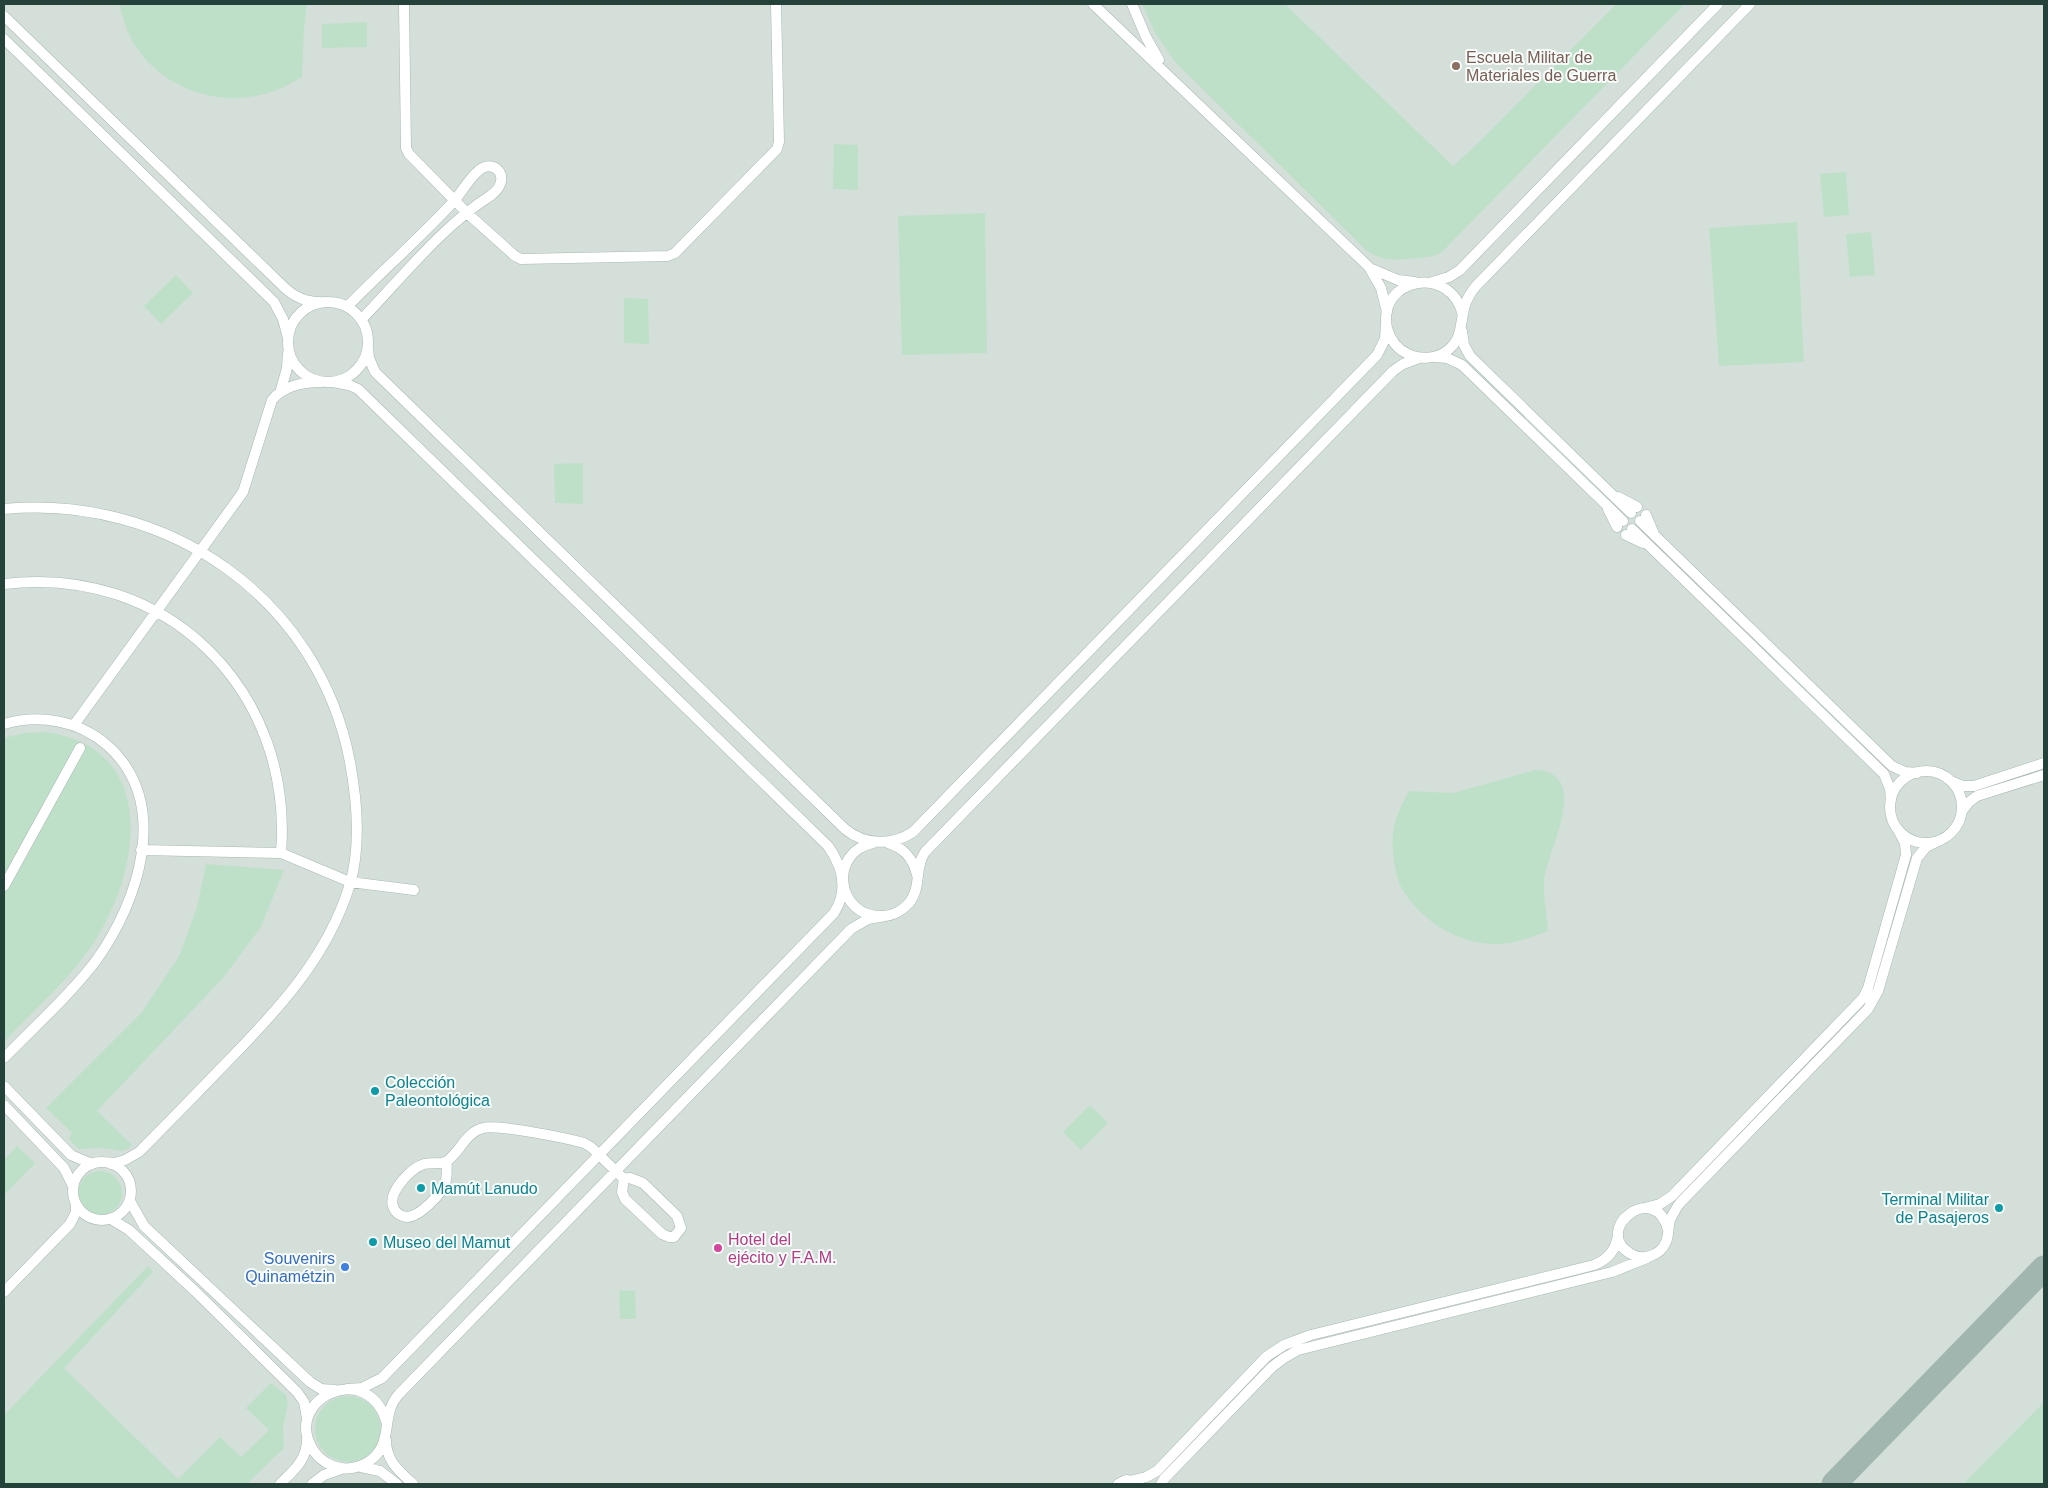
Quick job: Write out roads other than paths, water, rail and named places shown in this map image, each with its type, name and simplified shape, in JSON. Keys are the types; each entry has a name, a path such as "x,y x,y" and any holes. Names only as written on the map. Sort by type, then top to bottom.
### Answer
{"street":[{"path":"404,4 406,148 409,154 467,213 515,256 521,259 668,256 674,253 777,149 779,142 776,4"},
{"path":"1093,4 1369,267 1381,288 1388,333 1393,342 1409,355 1424,358 1447,358 1462,364 1604,502 1620,524"},
{"path":"1132,4 1150,45 1173,79"},
{"path":"4,508 63,508 104,513 144,524 200,550 236,574 268,604 308,654 328,692 343,733 354,789 356,839 350,882 326,938 307,971 290,995 140,1152 132,1165 130,1201 144,1226 310,1382 321,1389 336,1390 369,1386 382,1378 834,913 841,899 845,867 853,854 870,843 894,841 905,837 920,825 1377,355 1385,338 1390,304 1402,290 1422,282 1443,279 1460,270 1718,4"},
{"path":"917,875 920,862 926,852 1393,371 1403,364 1448,350 1455,343 1466,302 1476,286 1750,4"},
{"path":"4,16 286,289 307,301 328,302 346,307 361,320 365,328 370,363 375,372 845,829 859,838 898,846 911,858 917,875 918,884 910,902 903,909 868,920 851,929 395,1398 388,1414 386,1446 390,1461 413,1484"},
{"path":"4,40 274,302 284,319 290,356 302,373 312,379 349,385 358,389 828,846 838,863 847,896 856,908 865,914 885,916"},
{"path":"346,307 454,200 480,169 493,167 498,170 502,182 499,188 467,213 424,254 361,320"},
{"path":"413,242 424,254"},
{"path":"1369,267 1398,280 1434,283 1450,292 1460,306 1462,338 1470,356 1612,494 1634,510"},
{"path":"280,393 288,368 290,329 301,313 309,307 328,302"},
{"path":"74,726 243,492 272,400 280,393 301,384 328,382 352,374 365,358 368,348"},
{"path":"1643,518 1656,537 1892,766 1905,772 1935,772 1963,786 1974,786 2044,763"},
{"path":"1161,1484 1164,1478 1272,1367 1298,1350 1612,1272 1653,1256 1663,1248 1668,1236 1671,1219 1680,1203 1851,1019 1868,988 1906,855 1905,842 1890,810 1890,789 1884,774 1648,545 1629,532"},
{"path":"4,584 52,582 88,586 124,596 157,612 187,631 214,655 237,683 256,714 270,747 279,782 283,817 281,854"},
{"path":"4,724 38,719 50,720 74,726 105,743 122,760 131,775 139,792 144,815 141,850 135,879 127,902 105,946 73,987 4,1058"},
{"path":"4,886 80,748"},
{"path":"1891,800 1900,783 1917,773"},
{"path":"1118,1484 1126,1480 1146,1477 1157,1471 1264,1359 1284,1345 1310,1335 1594,1264 1610,1255 1616,1245 1621,1221 1625,1216 1630,1212 1660,1204 1672,1196 1851,1019 1872,1005 1878,991 1917,858 1926,847 1955,829 1962,812 1969,802 1977,796 2044,775"},
{"path":"1950,780 1960,794 1962,812"},
{"path":"1897,828 1903,835 1921,843 1940,840"},
{"path":"141,850 281,854 350,882 414,890"},
{"path":"4,1086 71,1155 92,1164"},
{"path":"4,1105 64,1168 73,1186 73,1196 76,1205 76,1212 70,1224 4,1292"},
{"path":"447,1161 446,1183 441,1192 420,1213 410,1217 402,1216 395,1212 392,1206 395,1190 416,1168 424,1164 447,1161 473,1132 490,1127 584,1143 624,1180"},
{"path":"111,1164 125,1160 140,1152"},
{"path":"73,1186 80,1173 92,1164 102,1162 111,1164 126,1174 130,1183"},
{"path":"630,1178 643,1183 678,1216 681,1228 674,1236 668,1237 662,1234 625,1198 622,1192 624,1180 630,1178"},
{"path":"76,1205 82,1213 91,1218 101,1220 111,1219 119,1215 130,1201"},
{"path":"1643,1208 1660,1214 1668,1230"},
{"path":"70,1224 91,1218"},
{"path":"111,1219 129,1230 169,1266 297,1392 304,1402 308,1420"},
{"path":"1618,1234 1623,1247 1633,1255 1640,1257 1653,1256"},
{"path":"312,1484 324,1475 347,1468 362,1466 375,1457 384,1444 387,1429 384,1414 373,1399 356,1390 347,1389"},
{"path":"280,1484 300,1464 303,1458 311,1410 318,1401 336,1390"},
{"path":"307,1431 309,1442 321,1460 347,1468 364,1467 375,1469 385,1473 397,1484"},
{"path":"1134,1480 1144,1484"}],"place":[{"name":"Escuela Militar de Materiales de Guerra","path":"1456,66"},
{"name":"Colección Paleontológica","path":"375,1091"},
{"name":"Mamút Lanudo","path":"421,1188"},
{"name":"Terminal Militar de Pasajeros","path":"1999,1208"},
{"name":"Museo del Mamut","path":"373,1242"},
{"name":"Hotel del ejécito y F.A.M.","path":"718,1248"},
{"name":"Souvenirs Quinamétzin","path":"345,1267"}]}
